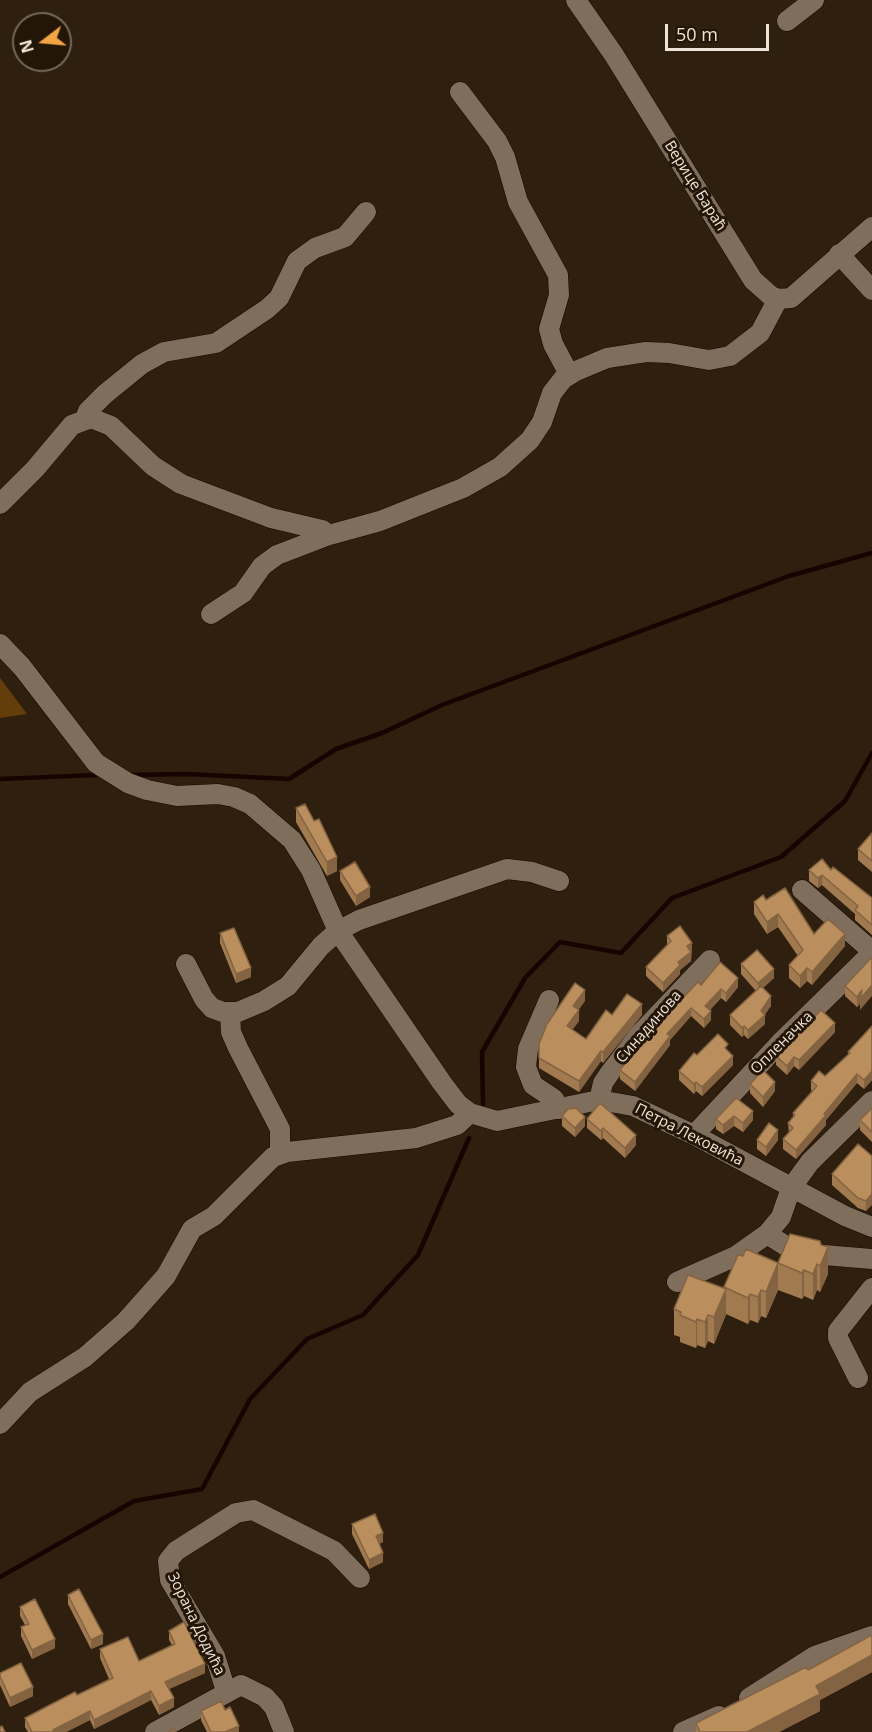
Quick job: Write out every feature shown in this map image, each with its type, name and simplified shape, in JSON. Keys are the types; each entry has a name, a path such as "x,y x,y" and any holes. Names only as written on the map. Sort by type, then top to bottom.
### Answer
{"street":[{"name":"Верице Бараћ","path":"576,0 614,55 753,280 771,296 778,299"},
{"path":"786,21 814,0"},
{"path":"460,92 497,141 505,157 518,202 558,275 559,295 549,330 553,344 569,374"},
{"path":"85,419 88,411 105,394 142,364 164,352 216,343 267,309 279,298 297,261 315,248 345,237 366,212"},
{"path":"211,614 243,593 256,572 269,560 463,488 500,466 530,440 542,422 552,393 569,374 608,358 634,354 669,353 710,360 730,356 760,333 778,299 790,298 872,226"},
{"path":"839,254 872,290"},
{"path":"0,504 40,464 72,425 85,419 105,422 153,466 181,484 256,513 322,530 329,536"},
{"name":"Петра Лековића","path":"0,644 22,667 86,753 115,776 147,790 177,796 218,794 234,797 250,804 276,824 301,852 338,931 442,1083 458,1104 470,1113 497,1121 600,1100 633,1106 694,1135 845,1216 872,1227"},
{"path":"186,964 204,999 212,1008 230,1013 264,1001 288,986 321,946 338,931 370,916 507,869 532,872 559,881"},
{"path":"802,891 872,952"},
{"name":"Опленачка","path":"694,1135 779,1044 872,952"},
{"name":"Синадинова","path":"600,1100 603,1083 638,1035 710,960"},
{"path":"549,1000 528,1049 526,1067 533,1085 554,1099 559,1108"},
{"path":"230,1013 231,1032 280,1129 280,1153"},
{"path":"677,1281 736,1256 767,1234 781,1217 791,1188 810,1162 872,1101"},
{"path":"0,1424 21,1399 84,1357 126,1321 166,1276 192,1229 214,1216 268,1161 280,1153 416,1138 457,1125 470,1113"},
{"path":"767,1234 786,1246 812,1254 832,1258 872,1259"},
{"path":"858,1378 838,1338 838,1330 872,1288"},
{"name":"Зорана Додића","path":"155,1732 226,1691 215,1656 170,1580 168,1561 176,1551 236,1513 253,1510 334,1551 360,1578"},
{"path":"683,1732 724,1713 815,1656 872,1636"},
{"path":"226,1691 241,1685 265,1697 274,1707 284,1732"}],"shaded area":[{"path":"0,678 27,714 0,718"}],"building":[{"path":"305,804 314,821 319,819 337,857 327,862 296,808"},
{"path":"872,833 872,861 858,849"},
{"path":"822,859 831,870 833,867 872,898 872,925 855,910 858,906 822,875 818,878 809,870"},
{"path":"355,862 370,887 356,896 340,871"},
{"path":"785,888 814,934 828,919 845,934 812,972 807,968 800,976 789,965 803,950 778,914 767,922 754,902 763,895 766,900"},
{"path":"680,926 692,943 687,946 691,952 678,962 680,965 663,983 646,967 671,941 667,936"},
{"path":"234,928 251,968 236,974 220,933"},
{"path":"757,950 774,969 758,983 741,964"},
{"path":"872,957 872,985 860,999 862,990 857,997 845,986"},
{"path":"720,962 738,978 726,993 721,989 705,1006 711,1011 704,1019 691,1008 667,1034 670,1036 635,1082 620,1070 647,1035 698,982 701,985"},
{"path":"575,983 585,990 573,1006 579,1010 567,1026 586,1039 606,1010 612,1015 627,994 642,1004 603,1052 601,1051 579,1081 539,1058 539,1044 547,1024"},
{"path":"761,986 771,996 761,1011 765,1015 748,1030 744,1026 742,1028 730,1015"},
{"path":"821,1010 835,1023 799,1060 794,1057 787,1066 776,1056"},
{"path":"872,1026 872,1071 864,1080 857,1074 796,1150 783,1139 793,1128 788,1123 795,1115 793,1113 817,1086 811,1081 819,1071 825,1076 850,1053 848,1052"},
{"path":"718,1034 728,1044 725,1048 733,1056 702,1087 696,1082 694,1084 679,1071 694,1053 697,1055"},
{"path":"763,1070 775,1082 763,1097 750,1084"},
{"path":"736,1098 753,1111 743,1123 734,1116 723,1125 716,1119"},
{"path":"600,1103 636,1135 625,1148 603,1128 601,1131 587,1119"},
{"path":"576,1108 585,1117 575,1128 562,1116 568,1109"},
{"path":"872,1108 872,1132 860,1120"},
{"path":"769,1123 778,1130 766,1147 757,1140"},
{"path":"858,1144 872,1156 872,1194 866,1201 858,1198 832,1174"},
{"path":"790,1234 820,1241 821,1245 828,1247 820,1266 817,1264 813,1274 804,1270 802,1273 778,1263"},
{"path":"746,1249 778,1263 766,1292 761,1290 758,1297 750,1294 748,1298 724,1287 738,1255 743,1256"},
{"path":"688,1275 726,1289 714,1317 708,1315 705,1322 697,1319 696,1322 680,1315 681,1312 674,1309"},
{"path":"375,1514 383,1533 376,1536 383,1553 369,1560 352,1524"},
{"path":"79,1589 103,1634 91,1640 68,1595"},
{"path":"35,1599 55,1639 32,1650 21,1627 29,1624 20,1607"},
{"path":"184,1622 205,1664 165,1682 174,1698 159,1706 151,1691 94,1720 90,1711 53,1730 54,1732 32,1732 25,1718 75,1692 77,1695 113,1678 100,1649 128,1637 139,1661 175,1644 169,1631"},
{"path":"872,1635 872,1655 816,1686 820,1694 747,1732 700,1732 696,1723 806,1667 808,1670"},
{"path":"21,1663 33,1687 10,1698 0,1673"},
{"path":"221,1701 225,1710 230,1707 239,1726 225,1732 211,1732 201,1711"}],"waterway":[{"path":"130,775 186,774 289,779 336,749 382,733 442,705 789,576 872,553"},
{"path":"483,1104 482,1052 525,978 560,942 621,953 672,898 781,857 845,801 872,753"},
{"path":"0,779 96,775"},
{"path":"0,1577 134,1501 202,1489 250,1399 307,1339 363,1315 418,1255 469,1138"}]}
